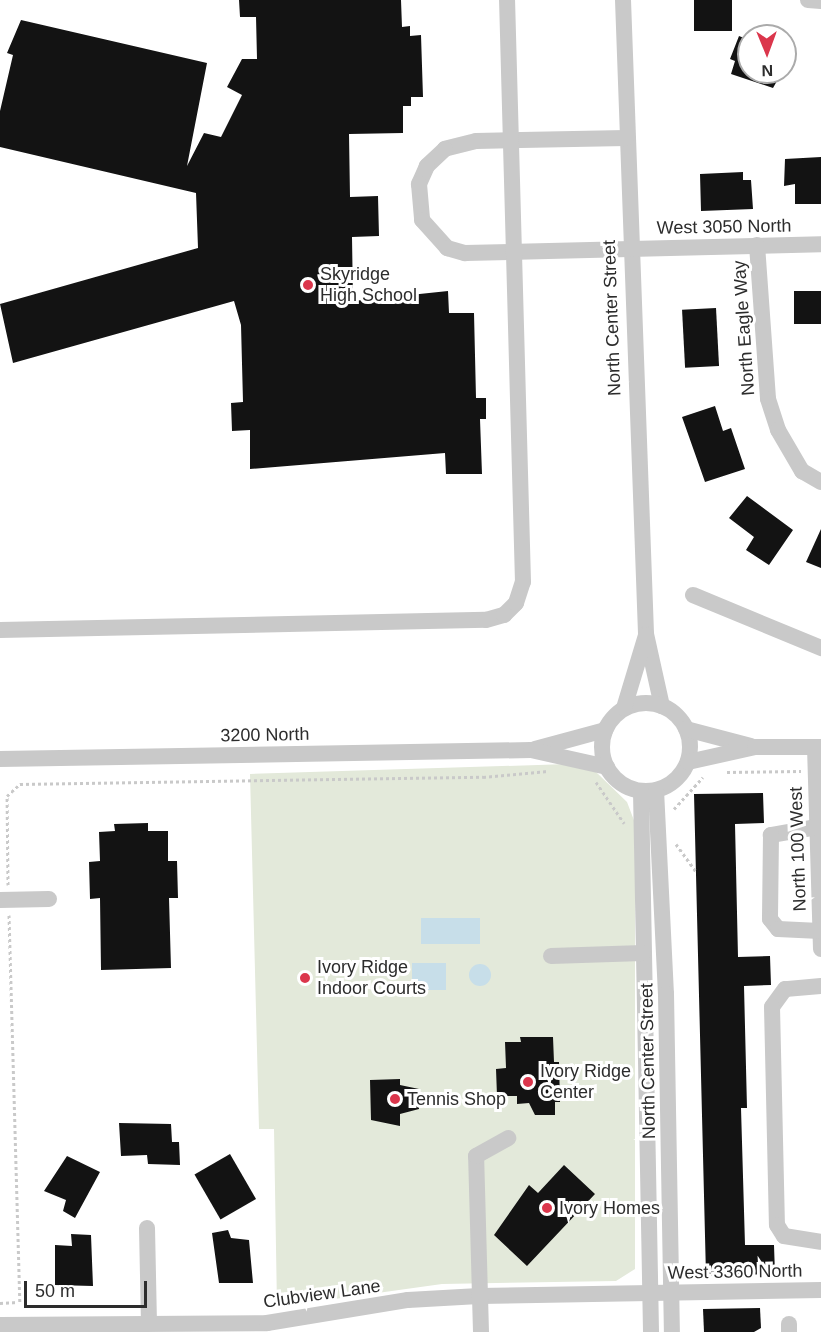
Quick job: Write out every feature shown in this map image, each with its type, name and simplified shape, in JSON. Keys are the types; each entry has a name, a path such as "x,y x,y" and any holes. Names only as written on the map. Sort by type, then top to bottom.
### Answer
{"street":[{"path":"0,630 486,620 504,615 516,603 523,582 507,0"},
{"name":"North Center Street","path":"623,0 628,248 646,634"},
{"path":"808,0 821,1"},
{"name":"West 3050 North","path":"626,138 476,141 445,149 427,166 418,202 431,234 447,248 465,253 821,244"},
{"name":"North Eagle Way","path":"757,245 768,399 777,429 802,471 821,482"},
{"path":"693,595 821,648"},
{"path":"646,634 662,706"},
{"path":"624,708 645,702 662,706 686,729 692,743 688,762 670,784 648,791 620,783 608,767 601,749 605,730 624,708 646,634"},
{"path":"686,729 755,747"},
{"path":"531,750 605,730"},
{"path":"688,762 755,747 818,747"},
{"name":"North 100 West","path":"818,747 817,827 821,949"},
{"path":"531,750 608,767"},
{"name":"3200 North","path":"0,759 531,750"},
{"name":"North Center Street","path":"648,791 643,953 651,1332"},
{"name":"North Center Street","path":"648,791 672,1332"},
{"path":"817,827 771,836 770,919 778,929 820,931"},
{"path":"4,900 49,898"},
{"path":"551,956 643,953"},
{"path":"821,986 785,989 772,1007 777,1225 784,1236 821,1242"},
{"path":"481,1332 476,1156 508,1138"},
{"path":"147,1228 149,1323"},
{"name":"West 3360 North","path":"649,1293 821,1290"},
{"name":"Clubview Lane","path":"0,1325 149,1323 267,1328 408,1300 479,1296 649,1293"}],"path":[{"path":"0,1303 19,1303 4,900 6,796 20,784 483,777 556,771"},
{"path":"673,814 699,778 725,772 795,771"},
{"path":"587,775 610,795 626,827"},
{"path":"672,833 696,872"}],"green space":[{"path":"568,764 596,772 627,802 635,823 635,1269 616,1281 442,1284 277,1307 274,1129 259,1129 250,774"}],"water":[{"path":"421,918 480,918 480,944 421,944"},
{"path":"412,963 446,963 446,990 412,990"},
{"path":"480,964 488,967 491,975 488,983 480,986 472,983 469,975 472,967"}],"building":[{"name":"Skyridge High School","path":"239,0 401,0 402,27 410,26 410,36 421,35 423,97 411,97 411,106 403,106 403,133 349,134 350,197 378,196 379,236 352,237 353,301 448,291 449,313 474,313 476,398 486,398 486,419 480,419 482,474 446,474 445,453 250,469 250,430 232,431 231,403 243,402 241,325 234,301 13,363 0,304 198,248 196,193 0,147 0,111 13,55 7,53 21,20 207,63 187,166 204,133 221,137 242,95 227,87 242,59 257,59 256,17 240,17"},
{"path":"694,0 732,0 732,31 694,31"},
{"path":"737,41 737,76 731,74 735,61 730,59"},
{"path":"761,84 775,84 773,88"},
{"path":"821,157 821,204 795,204 795,184 784,186 785,159"},
{"path":"743,172 743,180 751,180 753,209 701,211 700,174"},
{"path":"794,291 821,291 821,324 794,324"},
{"path":"716,308 719,366 685,368 682,310"},
{"path":"715,406 723,431 731,428 745,469 705,482 682,417"},
{"path":"747,496 793,530 769,565 746,550 754,537 729,518"},
{"path":"821,529 821,568 806,562"},
{"path":"763,793 764,823 735,824 738,957 770,956 771,985 744,986 747,1108 741,1108 745,1245 774,1245 775,1274 706,1276 694,794"},
{"path":"148,823 148,831 168,831 168,861 177,861 178,898 169,898 171,968 101,970 100,898 90,899 89,862 100,861 99,832 115,831 114,824"},
{"name":"Ivory Ridge Center","path":"520,1037 553,1037 554,1062 559,1062 560,1102 555,1102 555,1115 535,1115 529,1103 517,1104 517,1096 497,1096 496,1069 506,1068 505,1042 521,1042"},
{"name":"Tennis Shop","path":"400,1079 400,1085 419,1089 419,1109 400,1114 400,1126 371,1120 370,1080"},
{"path":"119,1123 171,1124 172,1142 179,1142 180,1165 148,1164 147,1155 121,1156"},
{"path":"230,1154 256,1199 220,1220 194,1174"},
{"path":"67,1156 100,1172 75,1218 63,1211 66,1200 44,1191"},
{"name":"Ivory Homes","path":"564,1165 595,1194 527,1266 494,1235 529,1185 538,1193"},
{"path":"228,1230 231,1238 249,1240 253,1283 219,1283 212,1233"},
{"path":"71,1234 91,1235 93,1286 55,1285 55,1245 72,1246"},
{"path":"760,1308 761,1328 754,1332 704,1332 703,1309"}],"place":[{"name":"Skyridge High School","path":"308,285"},
{"name":"Ivory Ridge Indoor Courts","path":"305,978"},
{"name":"Ivory Ridge Center","path":"528,1082"},
{"name":"Tennis Shop","path":"395,1099"},
{"name":"Ivory Homes","path":"547,1208"}]}
